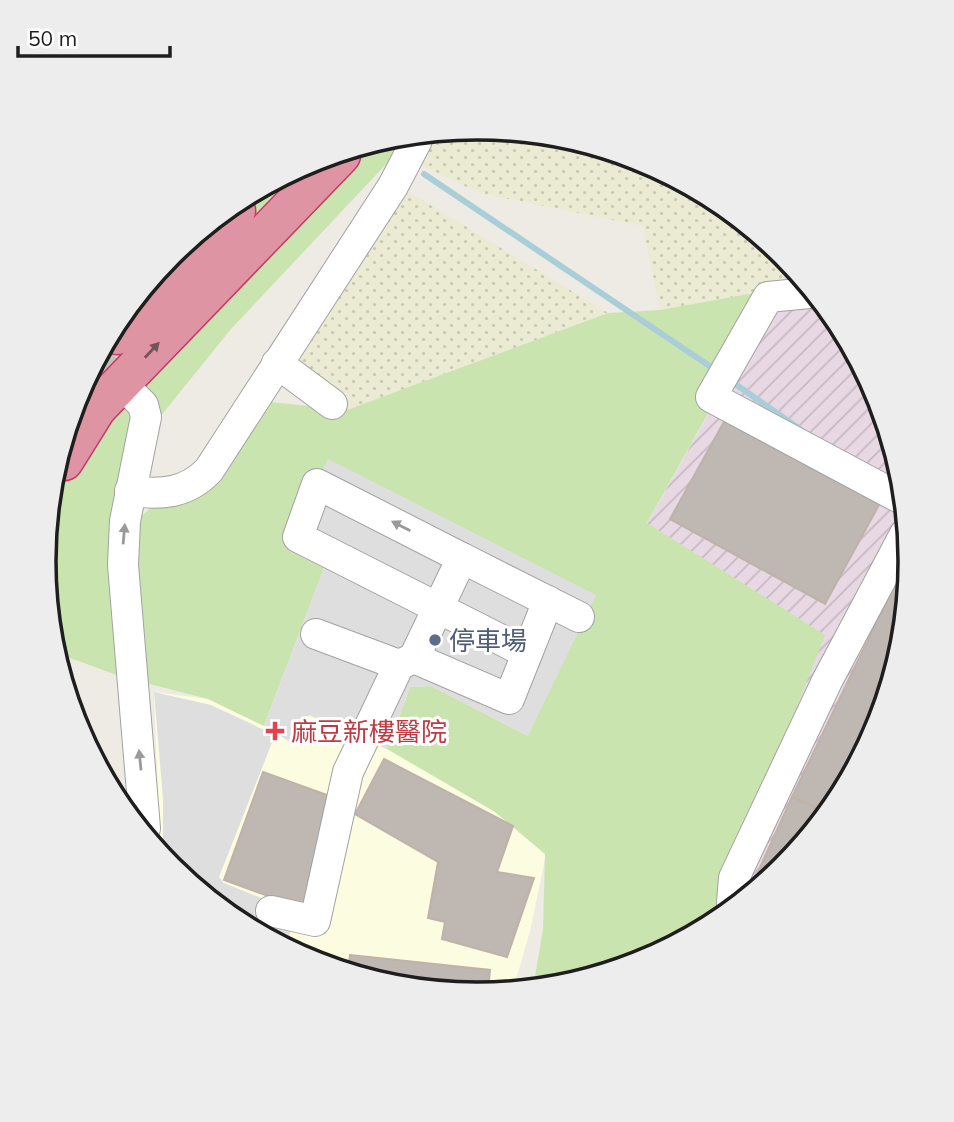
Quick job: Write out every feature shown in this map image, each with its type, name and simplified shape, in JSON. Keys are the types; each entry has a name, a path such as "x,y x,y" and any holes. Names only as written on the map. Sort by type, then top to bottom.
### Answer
{"highway":[{"path":"70,451 97,408 330,167"},
{"path":"134,317 220,228"}],"lane":[{"path":"130,491 167,493 201,478 216,461 393,186 414,145"},
{"path":"802,294 768,297 711,397 892,494"},
{"path":"277,363 332,404"},
{"path":"135,397 143,405 146,417 130,491 122,565 144,819"},
{"path":"525,652 298,537 317,484 579,617"},
{"path":"733,895 734,878 815,705 898,548"},
{"path":"271,911 315,921 348,772 406,661 439,609 462,558"},
{"path":"316,634 406,661 509,699 525,652 548,601"}],"shaded area":[{"path":"449,141 505,141 586,154 638,172 688,196 755,244 786,274 777,289 660,310 643,226 479,193 415,162 412,146"},
{"path":"399,186 608,313 347,410 288,365"},
{"path":"786,274 842,350 876,426 890,479 897,533 894,616 876,696 842,772 794,839 755,878 715,908 647,524"},
{"name":"停車場","path":"328,459 596,595 528,736 431,686 410,687 387,749 309,715 292,743 264,726 324,568 290,542"},
{"name":"麻豆新樓醫院","path":"324,568 495,812 546,854 531,927 516,980 477,982 422,978 342,960 266,926 221,895 179,859 159,838 154,692 208,699 264,725"},
{"path":"154,692 211,705 275,735 219,877 224,883 291,910 289,938 266,926 221,895 199,878 163,842 163,799"}],"green space":[{"path":"402,147 231,329 126,459 118,539 261,401 347,410 608,313 660,310 777,289 647,523 825,635 719,906 687,926 612,960 535,978 543,929 545,854 495,812 387,749 410,687 431,686 528,736 324,568 264,726 208,699 122,677 67,657 60,616 56,561 60,506 70,452 99,375 112,350 143,305 160,283 199,244 267,196 342,162"}],"building":[{"path":"726,418 880,503 825,604 670,519"},
{"path":"897,579 884,670 855,747 818,808 792,797"},
{"path":"384,759 513,826 497,872 534,878 507,957 442,939 445,922 428,918 438,862 355,814"},
{"path":"263,772 344,801 304,909 224,880"},
{"path":"792,797 817,808 794,839 760,873 758,872"},
{"path":"350,955 490,970 489,982 422,978 349,962"}],"waterway":[{"path":"424,174 717,371"},
{"path":"728,379 800,429"}],"tunnel":[{"path":"103,366 135,397"}],"place":[{"name":"停車場","path":"435,640"},
{"name":"麻豆新樓醫院","path":"275,731"}]}
